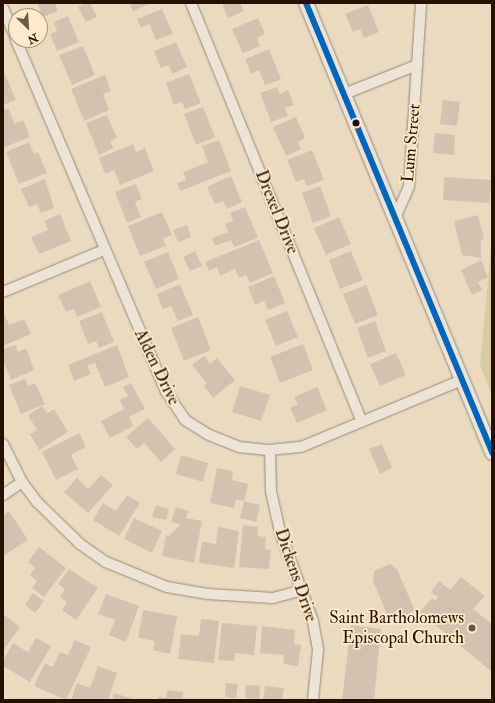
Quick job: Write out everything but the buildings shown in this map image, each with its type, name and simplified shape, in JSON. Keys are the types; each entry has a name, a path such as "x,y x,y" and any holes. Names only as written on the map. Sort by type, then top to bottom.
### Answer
{"main road":[{"path":"306,3 492,453"}],"street":[{"name":"Drexel Drive","path":"191,3 362,421"},
{"name":"Lum Street","path":"395,218 409,186 421,3"},
{"name":"Alden Drive","path":"3,8 8,20"},
{"name":"Alden Drive","path":"19,48 104,250 165,390 185,420 207,434 239,447 270,450 301,447 462,380"},
{"path":"344,94 417,64"},
{"path":"3,292 104,250"},
{"path":"3,444 22,482 57,523 80,544 106,562 167,587 242,597 273,598 302,590"},
{"name":"Dickens Drive","path":"270,450 271,491 280,532 313,621 318,650 313,700"},
{"path":"3,495 22,482"}],"shaded area":[{"path":"492,238 492,395 480,365"}],"transit line":[{"path":"306,3 492,453"}],"place":[{"name":"Saint Bartholomews Episcopal Church","path":"472,628"}]}
